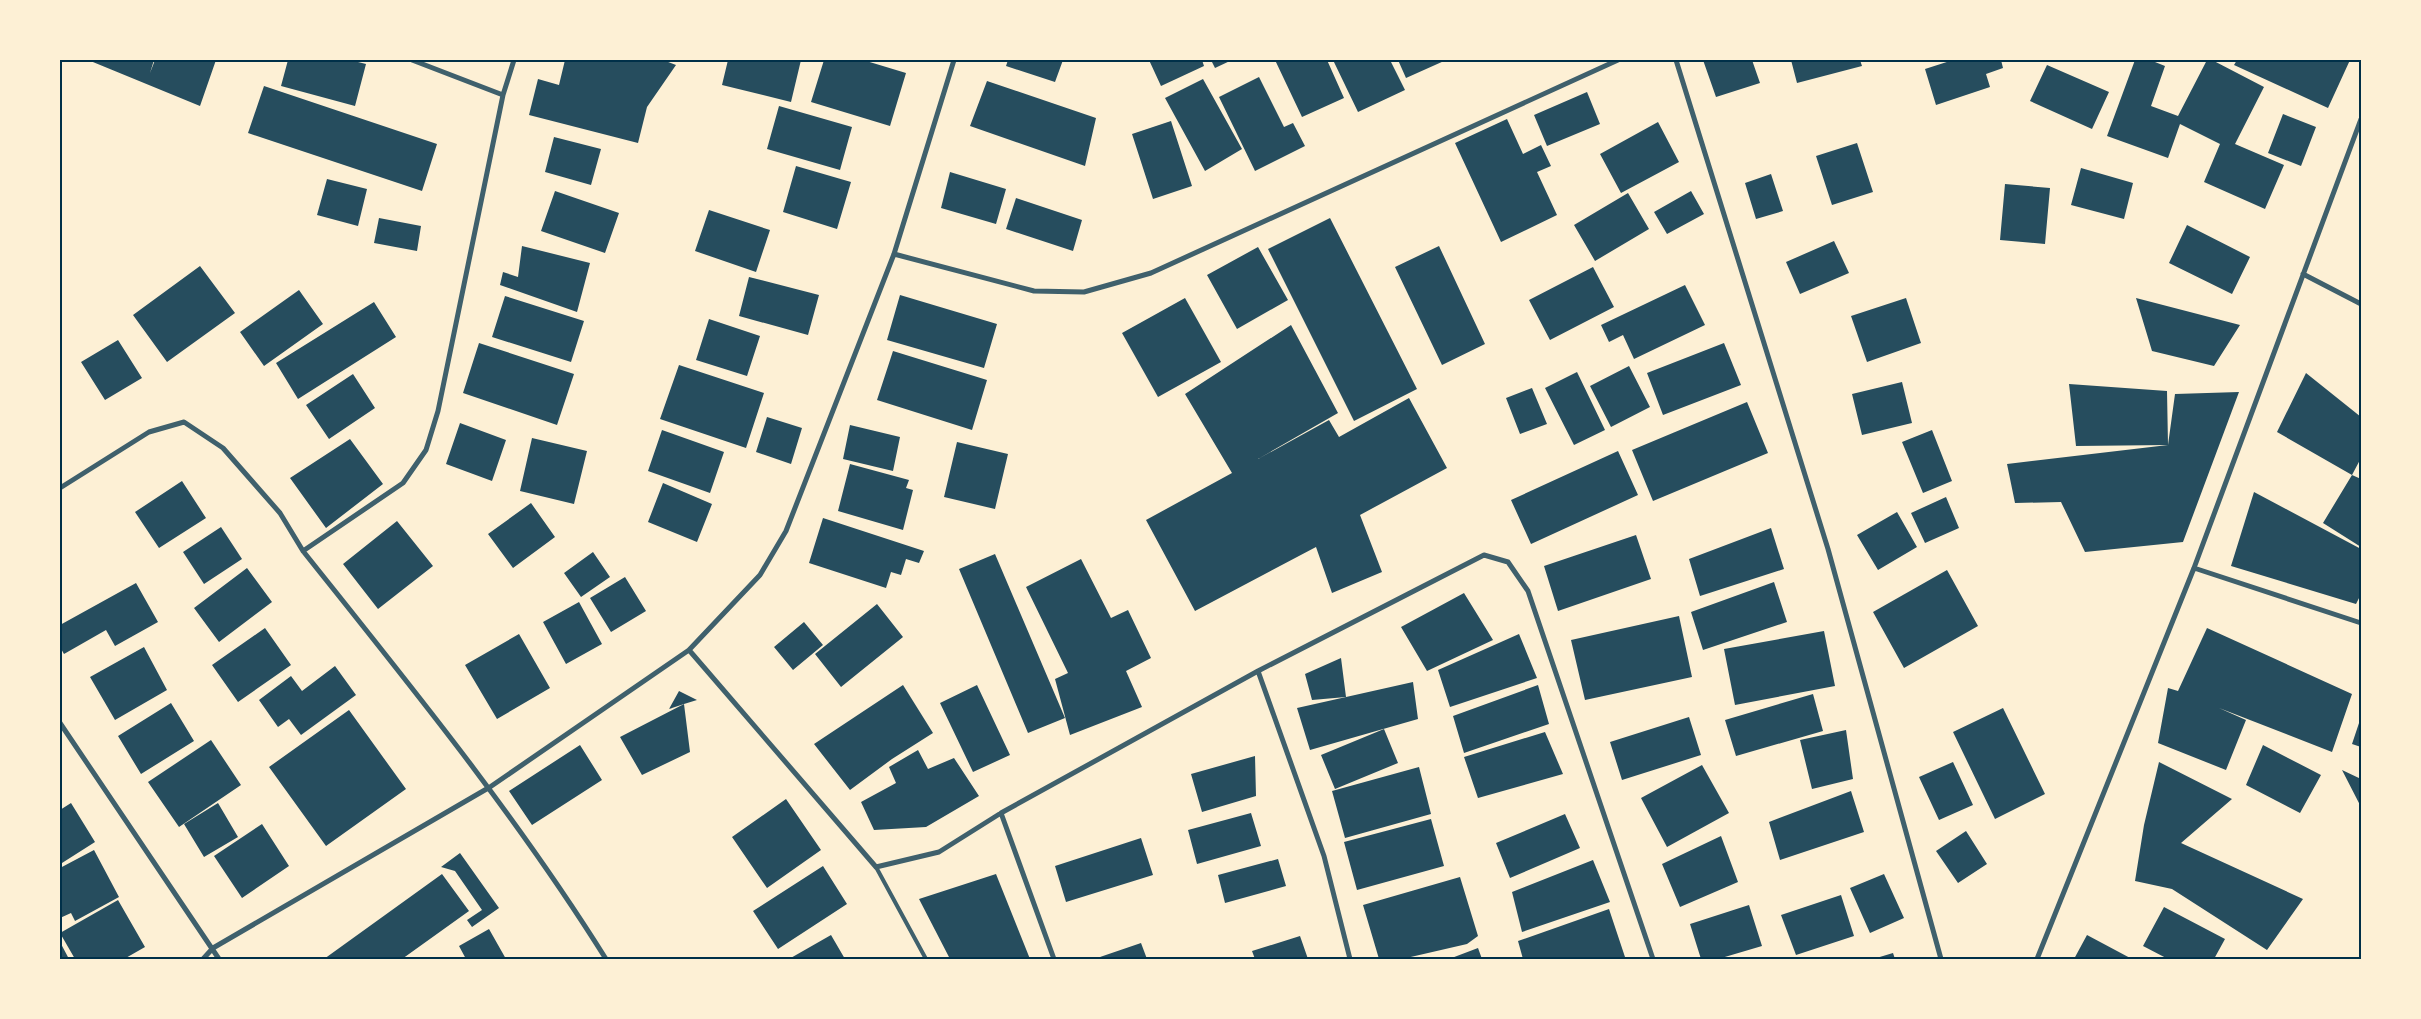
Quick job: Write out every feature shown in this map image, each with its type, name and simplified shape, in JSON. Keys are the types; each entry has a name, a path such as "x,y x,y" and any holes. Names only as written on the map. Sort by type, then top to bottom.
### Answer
{"street":[{"path":"412,60 503,95"},
{"path":"303,551 403,483 426,450 438,411 503,95 514,60"},
{"path":"202,959 213,948 490,787 689,650 760,575 786,531 894,254 954,60"},
{"path":"894,254 1034,291 1084,292 1151,273 1618,60"},
{"path":"1676,60 1828,549 1941,959"},
{"path":"2037,959 2194,568 2361,119"},
{"path":"2303,274 2361,304"},
{"path":"60,488 149,432 184,422 224,448 280,513 303,551 490,787 574,908 606,959"},
{"path":"689,650 876,867 939,852 1001,813 1258,671 1484,555 1508,562 1528,591 1653,959"},
{"path":"2194,568 2361,623"},
{"path":"1258,671 1324,856 1350,959"},
{"path":"60,723 219,959"},
{"path":"1001,813 1054,959"}],"lane":[{"path":"876,867 926,959"}],"building":[{"path":"88,60 154,60 150,73 155,60 216,60 200,106"},
{"path":"288,60 350,60 366,64 355,106 281,86"},
{"path":"565,60 663,60 676,65 647,107 638,143 529,115 538,79 559,85"},
{"path":"728,60 801,60 791,102 722,85"},
{"path":"824,60 863,60 906,73 890,126 811,102"},
{"path":"1008,60 1063,60 1055,82 1006,66"},
{"path":"1149,60 1202,60 1204,66 1161,86"},
{"path":"1211,60 1232,60 1215,68"},
{"path":"1275,60 1327,60 1344,98 1302,117"},
{"path":"1333,60 1390,60 1405,90 1358,112"},
{"path":"1398,60 1443,60 1444,61 1406,78"},
{"path":"1703,60 1752,60 1760,83 1716,97"},
{"path":"1791,60 1860,60 1862,66 1797,83"},
{"path":"1953,60 2001,60 2003,68 1986,74 1990,87 1936,105 1925,69"},
{"path":"2135,60 2150,60 2165,66 2151,106 2178,116 2207,60 2212,60 2264,87 2235,144 2284,165 2265,209 2204,182 2220,144 2180,124 2168,158 2107,136"},
{"path":"2237,60 2350,60 2328,108 2234,65"},
{"path":"2047,65 2109,92 2092,129 2030,101"},
{"path":"1259,77 1284,127 1293,123 1305,146 1255,171 1219,97"},
{"path":"1203,79 1242,149 1205,171 1165,98"},
{"path":"987,81 1096,118 1085,166 970,126"},
{"path":"264,86 437,144 422,191 248,133"},
{"path":"1587,92 1600,124 1547,146 1534,115"},
{"path":"779,106 852,127 840,170 767,149"},
{"path":"2283,114 2316,127 2301,166 2268,153"},
{"path":"1507,119 1523,154 1541,145 1551,166 1537,172 1557,215 1501,242 1455,143"},
{"path":"1171,121 1192,186 1153,199 1132,134"},
{"path":"1658,122 1679,162 1621,193 1600,154"},
{"path":"554,137 601,149 591,185 545,172"},
{"path":"1857,143 1873,192 1832,205 1816,156"},
{"path":"796,166 851,182 837,229 783,212"},
{"path":"2081,168 2133,183 2124,219 2071,205"},
{"path":"950,172 1006,189 996,224 941,208"},
{"path":"1771,174 1783,211 1756,219 1745,183"},
{"path":"327,179 367,189 358,226 317,215"},
{"path":"2005,184 2050,188 2045,244 2000,240"},
{"path":"555,191 619,213 605,253 541,231"},
{"path":"1691,191 1704,214 1667,234 1654,212"},
{"path":"1628,193 1649,229 1595,261 1574,225"},
{"path":"1016,198 1082,220 1073,251 1006,229"},
{"path":"709,210 770,230 756,272 695,251"},
{"path":"379,218 421,226 417,251 374,243"},
{"path":"1330,218 1417,389 1354,421 1268,249"},
{"path":"2187,225 2250,257 2232,294 2169,263"},
{"path":"1834,241 1849,273 1800,294 1786,262"},
{"path":"522,246 590,263 577,312 500,285 503,272 518,277"},
{"path":"1439,246 1485,344 1442,365 1395,267"},
{"path":"1258,247 1288,300 1237,329 1207,275"},
{"path":"200,266 235,313 167,362 133,315"},
{"path":"1593,267 1614,307 1550,340 1529,300"},
{"path":"749,277 819,295 808,335 739,316"},
{"path":"1685,285 1705,325 1634,359 1623,335 1609,342 1601,325"},
{"path":"299,290 323,324 264,366 240,332"},
{"path":"900,295 997,324 984,368 887,340"},
{"path":"505,296 584,321 571,362 492,337"},
{"path":"1185,298 1221,362 1158,397 1122,333"},
{"path":"1906,298 1921,343 1867,362 1851,316"},
{"path":"2136,298 2240,325 2214,366 2152,351"},
{"path":"374,302 396,337 298,399 276,363"},
{"path":"709,319 760,336 747,376 696,360"},
{"path":"1291,325 1338,413 1258,459 1329,420 1339,437 1409,398 1447,468 1360,515 1382,572 1332,593 1316,547 1195,611 1146,520 1232,473 1185,394"},
{"path":"118,340 142,378 105,400 81,362"},
{"path":"479,343 574,374 557,425 463,393"},
{"path":"1724,343 1741,385 1663,415 1647,373"},
{"path":"893,351 987,380 972,430 877,400"},
{"path":"679,365 764,393 746,448 660,419"},
{"path":"1629,366 1650,407 1611,427 1590,386"},
{"path":"1577,372 1605,430 1574,445 1545,388"},
{"path":"2306,373 2361,417 2361,458 2352,475 2277,432"},
{"path":"353,374 375,408 329,439 306,405"},
{"path":"1902,382 1912,423 1862,435 1852,394"},
{"path":"2069,384 2167,391 2168,445 2076,446"},
{"path":"1532,388 1547,424 1520,434 1506,398"},
{"path":"2239,392 2183,542 2085,552 2061,502 2015,503 2007,464 2168,445 2175,394"},
{"path":"1747,402 1768,453 1653,501 1632,450"},
{"path":"767,417 802,428 791,464 756,452"},
{"path":"460,423 506,440 492,481 446,464"},
{"path":"850,425 900,437 893,471 843,459"},
{"path":"662,430 724,452 710,493 648,471"},
{"path":"1932,430 1952,481 1923,493 1902,442"},
{"path":"532,438 587,451 574,504 520,491"},
{"path":"350,439 383,484 326,528 290,478"},
{"path":"957,442 1008,454 995,509 944,497"},
{"path":"1618,451 1638,495 1531,544 1511,500"},
{"path":"850,464 909,480 906,488 913,490 903,530 838,511"},
{"path":"2352,475 2361,479 2361,547 2323,523"},
{"path":"182,481 206,518 159,548 135,512"},
{"path":"663,483 712,504 697,542 648,522"},
{"path":"2254,492 2361,549 2361,594 2356,604 2231,566"},
{"path":"1946,497 1959,528 1925,543 1911,513"},
{"path":"531,503 555,537 513,568 488,534"},
{"path":"1897,512 1917,547 1878,570 1857,535"},
{"path":"823,518 924,551 919,563 906,559 901,575 891,572 886,588 809,563"},
{"path":"397,521 433,566 378,609 343,564"},
{"path":"221,527 242,559 204,584 183,552"},
{"path":"1771,528 1784,569 1700,596 1689,559"},
{"path":"1636,535 1651,579 1558,611 1544,566"},
{"path":"593,552 610,577 581,597 564,573"},
{"path":"995,554 1065,718 1028,733 959,569"},
{"path":"1081,559 1111,618 1128,610 1151,658 1126,671 1142,707 1070,735 1055,679 1068,673 1026,587"},
{"path":"247,568 272,602 219,642 194,608"},
{"path":"1947,570 1978,626 1904,668 1873,612"},
{"path":"625,577 646,611 611,632 590,598"},
{"path":"1774,582 1787,622 1703,650 1691,612"},
{"path":"136,583 158,622 115,646 106,630 64,654 60,647 60,625"},
{"path":"1464,593 1493,640 1427,671 1401,627"},
{"path":"579,602 602,644 566,664 543,622"},
{"path":"877,604 903,637 841,687 815,654"},
{"path":"1679,616 1692,677 1585,700 1571,640"},
{"path":"804,622 823,645 793,670 774,647"},
{"path":"265,628 291,665 238,702 212,665"},
{"path":"2207,628 2352,694 2332,752 2219,708 2246,720 2226,770 2158,743 2168,688 2178,691"},
{"path":"1824,631 1835,686 1735,705 1724,649"},
{"path":"519,634 550,688 497,719 465,665"},
{"path":"1519,634 1537,678 1450,707 1438,670"},
{"path":"144,647 167,690 115,720 90,677"},
{"path":"1341,658 1346,697 1312,700 1305,674"},
{"path":"335,666 356,695 301,735 289,719 278,727 259,700 291,676 302,691"},
{"path":"1413,682 1418,719 1310,750 1297,708"},
{"path":"903,685 933,733 892,759 850,790 814,744"},
{"path":"977,685 1010,755 973,772 940,703"},
{"path":"1538,685 1549,724 1464,753 1453,716"},
{"path":"679,691 697,700 669,709"},
{"path":"1813,694 1823,731 1736,756 1725,720"},
{"path":"171,703 194,741 141,774 118,736"},
{"path":"684,704 690,752 642,775 620,737"},
{"path":"2003,708 2045,794 1995,819 1953,732"},
{"path":"349,710 406,789 326,846 269,767"},
{"path":"1689,717 1701,755 1622,780 1610,742"},
{"path":"2361,717 2361,747 2352,744"},
{"path":"1384,729 1398,763 1335,789 1321,755"},
{"path":"1846,730 1853,779 1812,789 1800,740"},
{"path":"1545,732 1563,774 1478,798 1464,757"},
{"path":"211,740 241,785 179,827 148,782"},
{"path":"580,745 602,780 532,825 509,791"},
{"path":"2263,745 2321,775 2300,813 2246,785"},
{"path":"918,750 928,769 954,758 979,796 926,827 874,830 861,802 896,783 889,767"},
{"path":"1255,756 1256,796 1202,812 1191,774"},
{"path":"1953,762 1973,805 1939,820 1919,777"},
{"path":"2159,762 2232,799 2181,843 2303,899 2267,950 2172,889 2135,881 2144,825"},
{"path":"1702,765 1729,813 1667,847 1641,798"},
{"path":"1419,767 1431,814 1345,838 1332,791"},
{"path":"2342,770 2361,779 2361,807"},
{"path":"1851,791 1864,832 1780,860 1769,822"},
{"path":"786,799 821,850 767,888 732,837"},
{"path":"71,803 95,842 62,863 60,859 60,810"},
{"path":"218,803 238,837 204,857 184,824"},
{"path":"1251,813 1261,846 1197,864 1188,830"},
{"path":"1565,814 1580,848 1510,878 1496,843"},
{"path":"1431,819 1444,866 1357,890 1344,842"},
{"path":"262,824 289,866 242,898 214,856"},
{"path":"1966,831 1987,864 1958,883 1936,851"},
{"path":"1721,836 1738,882 1680,907 1662,864"},
{"path":"1141,838 1153,875 1066,902 1055,866"},
{"path":"94,850 119,897 75,921 71,913 60,918 60,868"},
{"path":"460,853 499,908 472,927 467,920 482,910 455,871 441,867"},
{"path":"1278,859 1286,886 1225,903 1218,875"},
{"path":"1593,860 1610,902 1522,932 1512,892"},
{"path":"823,866 847,904 778,949 753,911"},
{"path":"442,874 469,911 402,959 324,959"},
{"path":"996,874 1030,959 950,959 919,899"},
{"path":"1884,874 1904,918 1870,933 1850,888"},
{"path":"1460,877 1478,936 1467,944 1402,959 1379,959 1363,905"},
{"path":"1841,895 1854,936 1796,955 1781,915"},
{"path":"118,900 145,947 124,959 75,959 60,933"},
{"path":"1749,905 1762,946 1718,959 1701,959 1690,924"},
{"path":"2164,907 2225,939 2214,959 2168,959 2143,946"},
{"path":"1609,909 1625,957 1615,959 1523,959 1518,941"},
{"path":"489,929 506,959 466,959 459,946"},
{"path":"831,935 845,959 789,959"},
{"path":"2087,935 2132,959 2074,959"},
{"path":"1300,936 1308,959 1255,959 1252,951"},
{"path":"60,942 69,959 60,959"},
{"path":"1141,943 1147,959 1100,959 1100,957"},
{"path":"1478,948 1482,959 1449,959"},
{"path":"1893,953 1895,959 1873,959"}]}
